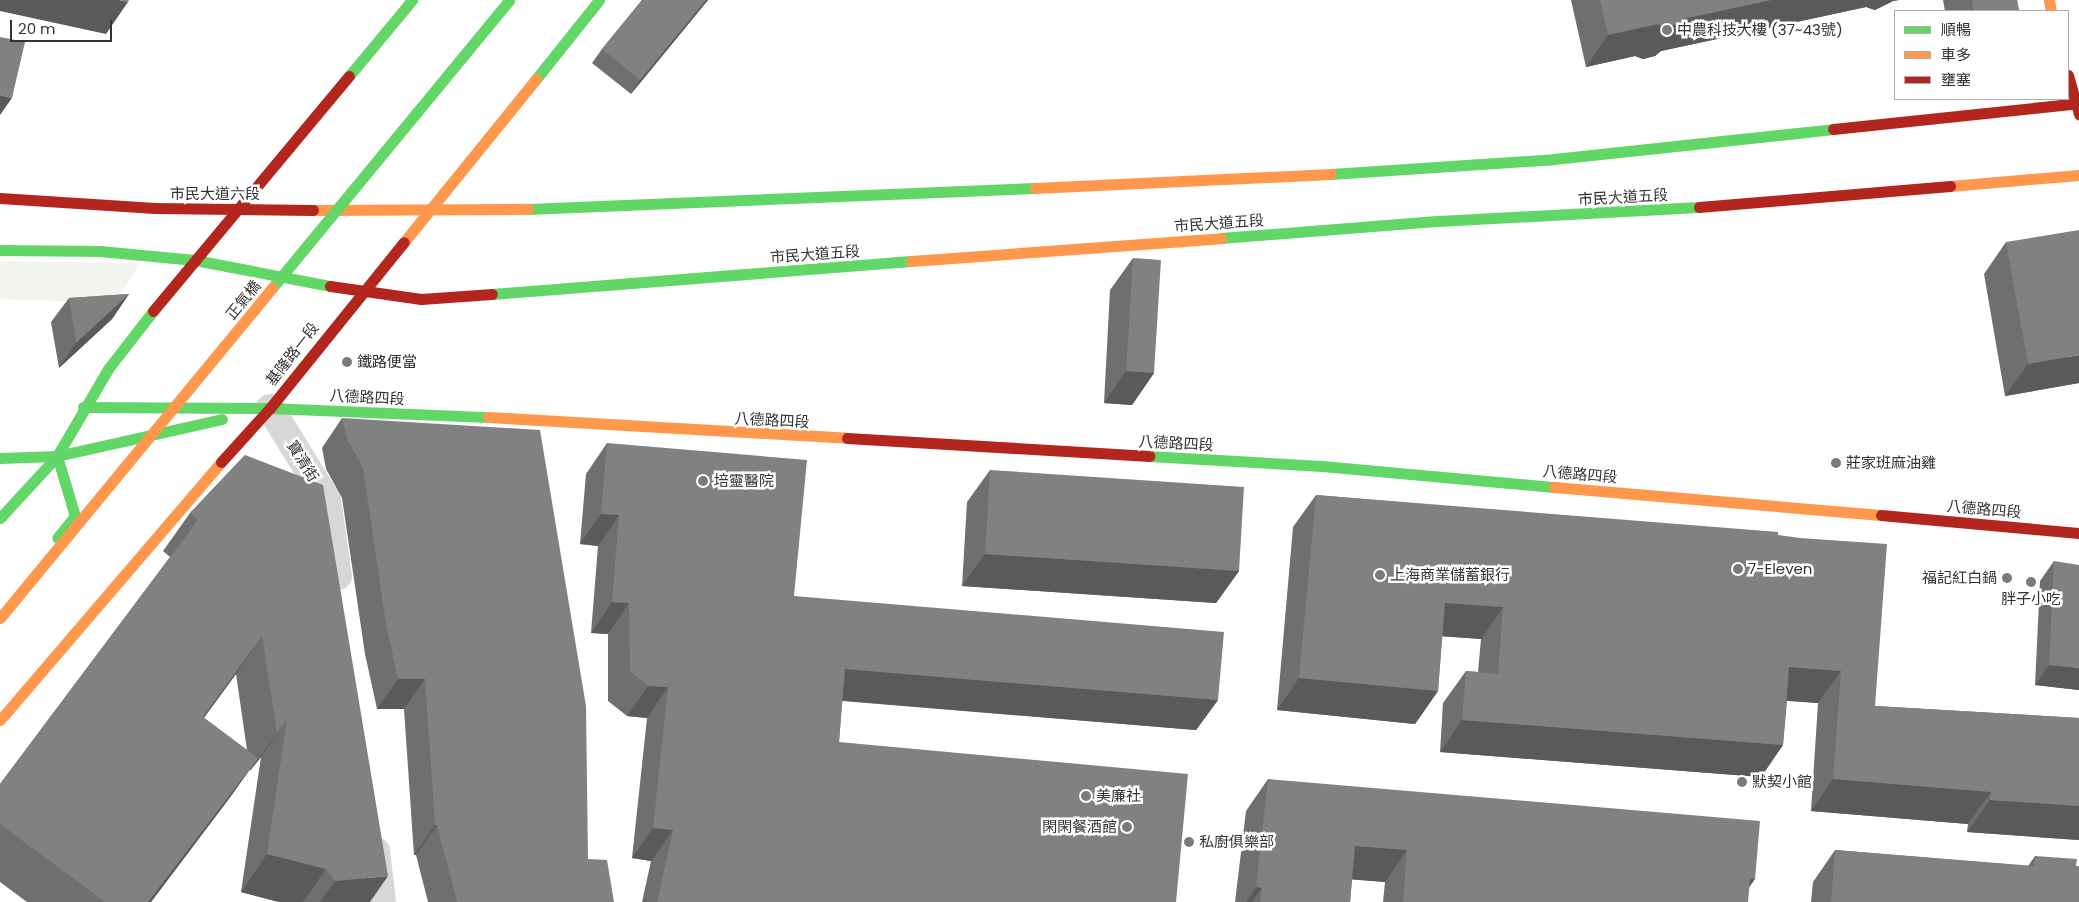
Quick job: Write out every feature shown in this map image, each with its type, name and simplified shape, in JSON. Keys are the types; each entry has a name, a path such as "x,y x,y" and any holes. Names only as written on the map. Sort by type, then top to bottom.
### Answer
{"main road":[{"path":"0,518 57,456 83,407 121,351 412,0"},
{"name":"正氣橋","path":"0,618 508,0"},
{"name":"基隆路一段","path":"0,720 183,503 270,408 361,292 431,211 599,0"},
{"path":"431,211 1259,179 1554,159 2078,107 2069,78"},
{"name":"市民大道五段","path":"361,292 421,299 1439,221 1680,209 2079,175"},
{"name":"市民大道六段","path":"0,198 155,208 431,211"},
{"path":"0,250 100,251 195,260 361,292"},
{"name":"八德路四段","path":"83,407 270,408 438,414 1322,466 2079,533"},
{"name":"八德路四段","path":"0,458 57,456 270,408"},
{"path":"0,607 75,516 57,456"}],"street":[{"name":"寶清街","path":"270,408 327,500 341,599"},
{"path":"373,826 382,902"}],"shaded area":[{"path":"0,261 140,263 115,303 0,299"}],"building":[{"path":"642,0 706,0 640,80 602,49"},
{"path":"1600,0 1771,0 1683,19 1678,24 1665,27 1657,24 1608,35"},
{"path":"1972,0 2017,0 2019,10 1974,10"},
{"path":"0,37 25,42 12,98 0,95"},
{"path":"2079,230 2079,355 2028,364 2006,242"},
{"path":"1133,258 1161,260 1154,373 1126,371"},
{"path":"129,294 76,343 69,298"},
{"path":"342,418 540,430 586,706 588,859 607,860 614,902 457,902 437,825 435,825 425,679 398,679 386,624 363,468 347,439"},
{"path":"607,443 807,460 794,596 1224,632 1218,700 845,669 839,742 1188,774 1176,902 657,902 673,830 653,828 668,687 648,686 630,671 629,603 612,602 619,515 601,514"},
{"path":"245,455 323,485 388,876 335,881 326,869 267,854 287,719 277,733 262,636 203,717 258,758 148,902 105,902 0,824 0,784 198,520 190,513"},
{"path":"990,470 1244,487 1239,571 985,554"},
{"path":"1316,495 1778,532 1778,535 1800,538 1887,544 1875,706 2079,718 2079,806 1990,800 1991,792 1833,779 1841,671 1789,667 1783,745 1462,720 1466,671 1498,674 1503,607 1445,603 1438,691 1299,678"},
{"path":"2054,561 2079,565 2079,668 2049,665"},
{"path":"1268,779 1760,821 1755,879 1750,879 1748,902 1403,902 1407,850 1355,846 1350,902 1260,902 1262,888 1256,887"},
{"path":"1835,850 2034,866 2035,856 2077,859 2076,866 2079,866 2079,902 1831,902"}],"traffic: fast":[{"path":"349,76 412,0"},
{"path":"272,288 509,0"},
{"path":"536,79 599,0"},
{"path":"1331,174 1554,159 1833,129"},
{"path":"528,209 1035,188"},
{"path":"1221,238 1439,221 1699,207"},
{"path":"0,250 100,251 195,260 330,286"},
{"path":"492,294 911,261"},
{"path":"0,518 57,456 108,369 153,311"},
{"path":"83,407 270,408 488,417"},
{"path":"0,458 57,456 222,419"},
{"path":"57,456 75,516 57,538"},
{"path":"1149,456 1322,466 1554,487"}],"traffic: slow":[{"path":"2049,0 2051,10"},
{"path":"404,242 536,79"},
{"path":"1035,188 1331,174"},
{"path":"1950,186 2079,175"},
{"path":"313,210 528,209"},
{"path":"911,261 1221,238"},
{"path":"0,618 272,288"},
{"path":"488,417 847,438"},
{"path":"0,720 221,462"},
{"path":"1554,487 1881,515"}],"traffic: jam":[{"path":"153,311 349,76"},
{"path":"2069,79 2079,114"},
{"path":"1833,129 2079,103"},
{"path":"1699,207 1950,186"},
{"path":"0,198 155,208 313,210"},
{"path":"221,462 270,408 404,242"},
{"path":"330,286 421,299 492,294"},
{"path":"847,438 1149,456"},
{"path":"1881,515 2079,533"}],"place":[{"name":"中農科技大樓 (37~43號)","path":"1667,30"},
{"name":"鐵路便當","path":"347,362"},
{"name":"莊家班麻油雞","path":"1836,463"},
{"name":"培靈醫院","path":"703,481"},
{"name":"7-Eleven","path":"1738,569"},
{"name":"上海商業儲蓄銀行","path":"1380,575"},
{"name":"福記紅白鍋","path":"2007,578"},
{"name":"胖子小吃","path":"2031,582"},
{"name":"默契小館","path":"1742,782"},
{"name":"美廉社","path":"1086,796"},
{"name":"閑閑餐酒館","path":"1127,827"},
{"name":"私廚俱樂部","path":"1189,842"}]}
